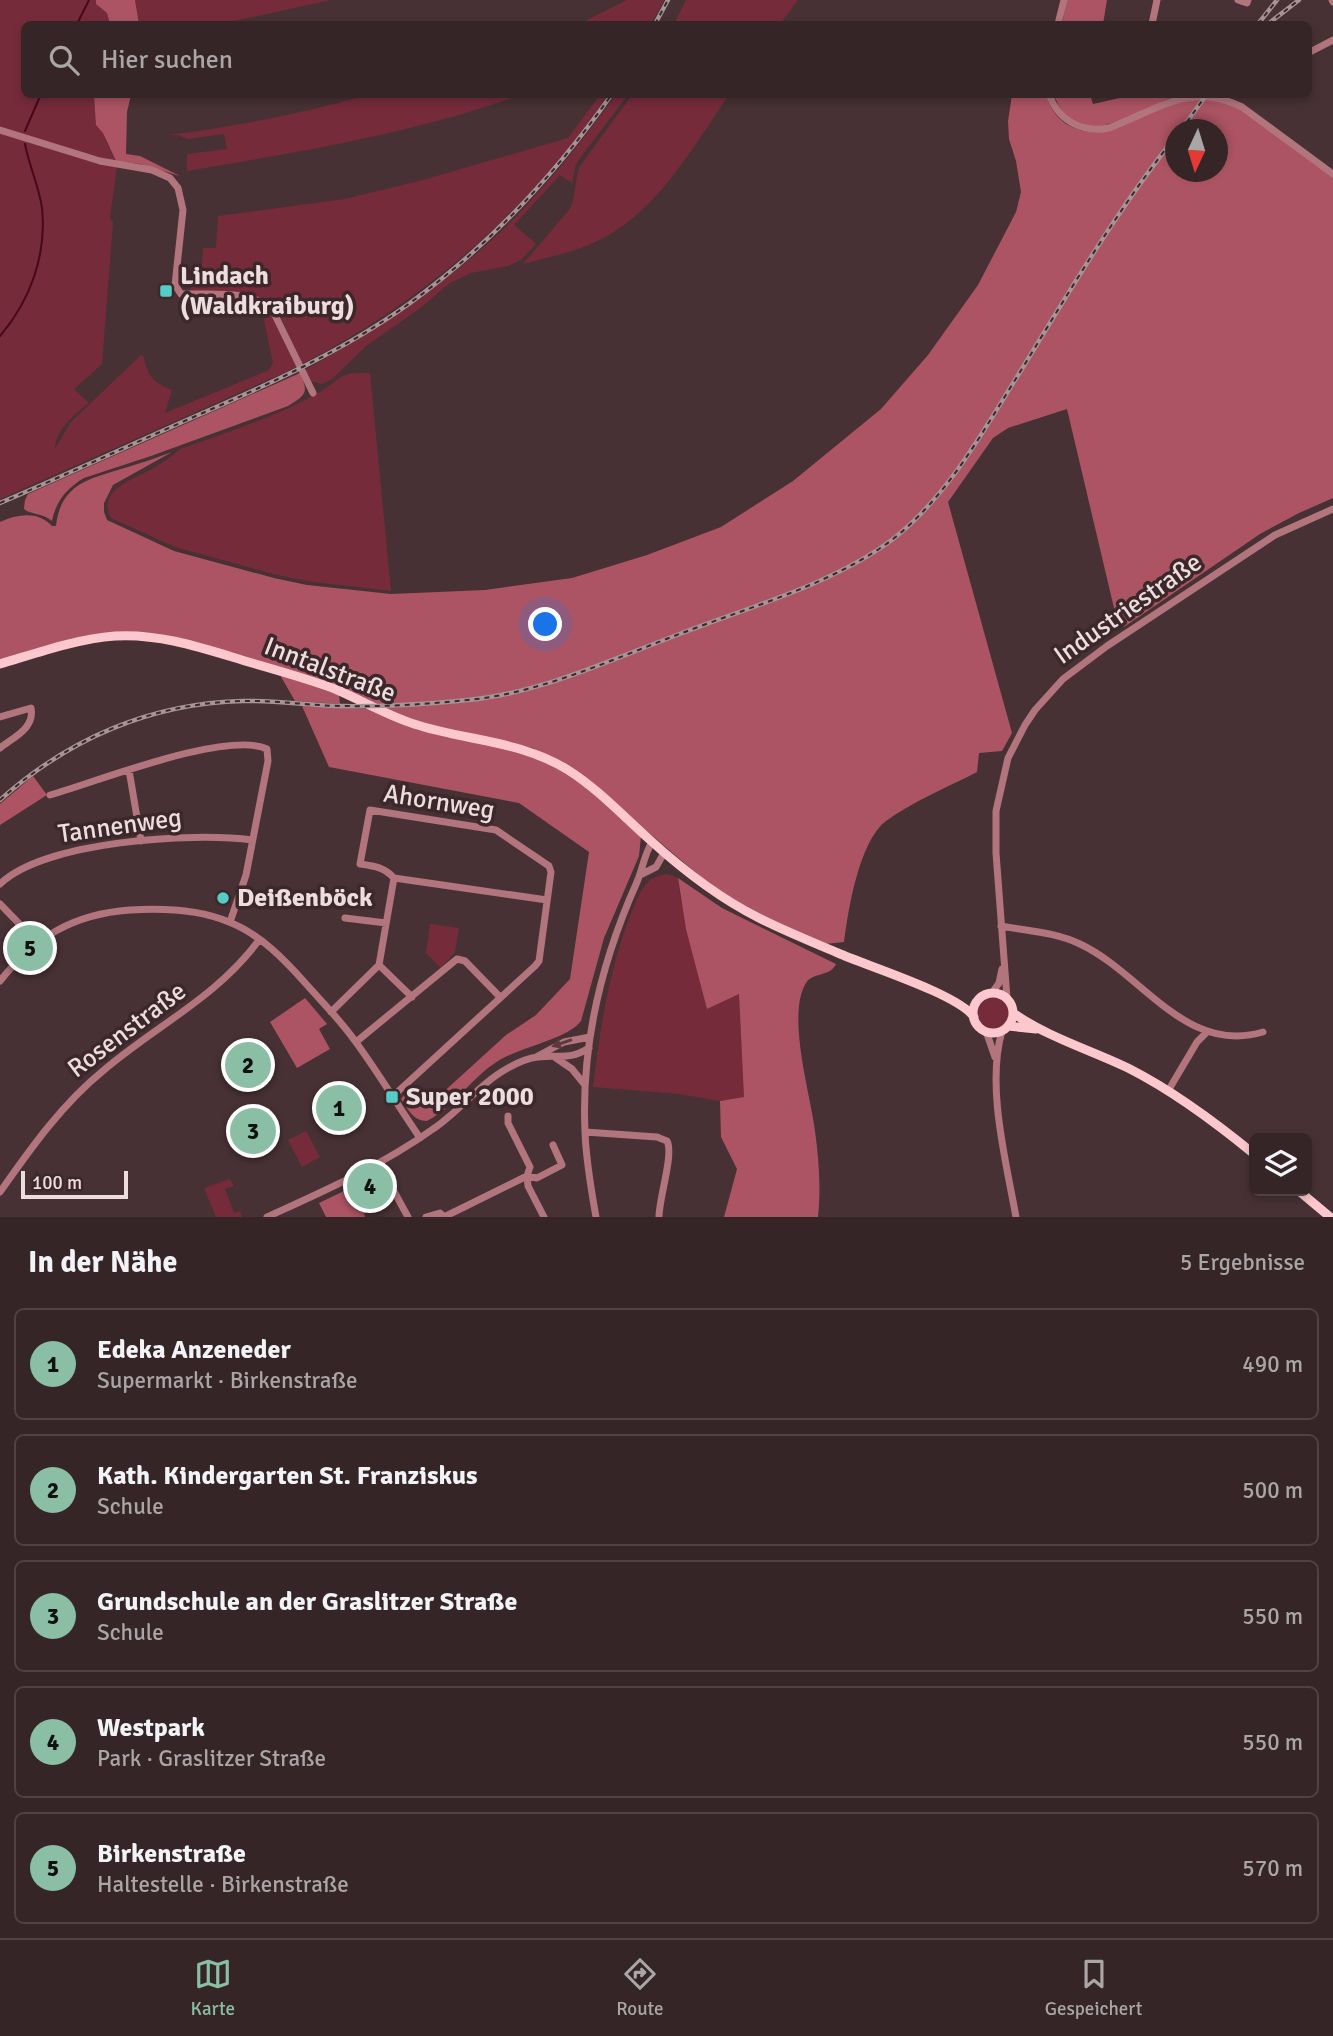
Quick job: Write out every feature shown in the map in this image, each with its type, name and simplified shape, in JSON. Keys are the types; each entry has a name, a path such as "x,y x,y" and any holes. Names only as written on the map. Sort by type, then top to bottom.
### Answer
{"main road":[{"name":"Inntalstraße","path":"0,664 105,637 147,637 184,644 329,687 391,716 426,728 532,751 580,778 664,853 729,901 759,918 838,953 937,992"},
{"path":"937,992 965,1000 979,999 992,993 1007,998 1013,1013 1041,1030 1120,1065 1168,1091 1209,1118 1249,1150"},
{"path":"937,992 963,1006 979,1027 986,1031 1005,1028 1041,1030"},
{"path":"974,1017 979,999"},
{"path":"1005,1028 1013,1013"},
{"path":"1305,1196 1330,1217"}],"street":[{"path":"1059,21 1064,0"},
{"path":"1153,21 1157,0"},
{"path":"1238,0 1247,4 1248,0"},
{"path":"1312,52 1333,40"},
{"path":"1051,98 1058,111 1072,124 1096,129 1109,128 1182,98"},
{"path":"1213,98 1242,107 1333,174"},
{"path":"0,130 100,160 152,170 170,178 178,188 183,211 175,285 177,290 181,294 251,297 264,302 273,311 313,393"},
{"path":"1319,163 1333,166"},
{"name":"Industriestraße","path":"1007,998 995,832 999,792 1008,758 1035,710 1062,679 1107,646 1275,535 1333,509"},
{"path":"0,717 32,708 32,718 27,727 0,748"},
{"path":"50,794 196,751 242,746 265,747 268,761 253,840 244,882 230,922"},
{"path":"129,771 141,841"},
{"name":"Ahornweg","path":"394,878 379,867 360,864 370,810 504,833 551,869 547,900"},
{"name":"Tannenweg","path":"0,884 16,871 62,853 197,836 253,840"},
{"path":"596,1217 585,1132 590,1037 614,937 640,875 645,853 652,842"},
{"path":"656,867 664,853"},
{"path":"640,875 656,867 680,866"},
{"path":"331,1012 379,965 394,878 547,900 539,961 392,1097"},
{"path":"0,904 37,942"},
{"path":"0,981 37,942 77,921 112,912 142,909 182,911 230,922 259,940 292,968 331,1012 356,1042 419,1138"},
{"path":"345,918 386,923"},
{"path":"1001,926 1049,934 1082,944 1173,1012 1207,1032 1238,1036 1263,1032"},
{"name":"Rosenstraße","path":"0,1192 74,1097 127,1051 212,991 237,967 259,940"},
{"path":"356,1042 452,962 460,959 466,961 500,997"},
{"name":"Industriestraße","path":"992,993 999,983 1003,961"},
{"path":"379,965 412,997"},
{"path":"996,1061 1005,1028"},
{"path":"986,1031 996,1061 999,1112 1016,1217"},
{"path":"1168,1091 1197,1042 1207,1032"},
{"path":"267,1217 379,1164 445,1121 498,1073 564,1042 590,1037"},
{"path":"536,1057 573,1056 589,1048"},
{"path":"555,1058 572,1069 586,1086"},
{"path":"508,1116 508,1123 530,1167 528,1186 544,1217"},
{"path":"585,1132 657,1137 667,1141 671,1154 659,1217"},
{"path":"426,1217 440,1213 444,1217 527,1176 537,1178 562,1165 553,1145"},
{"path":"379,1164 408,1217"}],"shaded area":[{"path":"0,0 96,0 96,4 107,13 109,21 21,21 21,98 94,98 106,141 116,161 0,127"},
{"path":"96,0 135,0 138,21 109,21 107,13 96,4"},
{"path":"135,0 331,0 234,21 138,21"},
{"path":"627,0 664,0 653,21 585,21"},
{"path":"686,0 798,0 782,21 676,21"},
{"path":"1067,0 1107,0 1104,21 1063,21"},
{"path":"94,98 130,98 127,112 126,154 140,156 180,176 140,164 116,161 103,133 96,125"},
{"path":"355,98 511,98 397,131 187,171 187,154 227,149 224,134 188,139 167,135 269,119"},
{"path":"598,98 606,98 545,177 472,249 391,311 302,364 283,322 268,302 236,293 190,292 192,277 201,277 203,248 216,248 218,216 345,199 423,180 568,138"},
{"path":"614,98 626,98 576,164 572,183 560,175 514,225 536,244 521,260 508,266 471,273 450,283 419,309 366,346 332,379 322,384 311,381 305,370 404,309 474,256 513,220 574,150"},
{"path":"630,98 727,98 670,180 634,217 591,244 523,264 569,210 580,166"},
{"path":"1012,98 1047,98 1055,114 1067,124 1086,131 1099,132 1126,124 1178,101 1196,99 1215,100 1242,111 1333,175 1333,498 1260,534 1124,627 1114,608 1067,409 1008,428 993,438 948,502 1012,733 1002,751 979,753 977,772 907,807 886,821 877,831 856,877 844,942 825,944 730,898 702,878 582,776 533,748 431,726 349,691 147,633 0,660 0,522 28,515 56,526 65,499 82,483 172,452 113,485 104,503 107,520 174,551 307,585 391,594 485,590 572,578 647,555 721,527 793,481 881,409 928,355 978,285 1016,212 1021,192 1009,139 1008,121"},
{"path":"1056,98 1091,98 1093,104 1120,98 1172,98 1111,124 1078,124 1065,114"},
{"path":"0,132 117,166 110,218 113,222 102,364 74,389 89,403 62,429 55,449 70,423 141,355 152,378 172,390 165,413 269,370 273,363 264,320 271,312 297,367 0,499"},
{"path":"300,373 304,393 288,406 84,478 63,496 52,521 24,509 28,494"},
{"path":"370,373 391,591 306,581 273,574 175,547 111,518 109,500 119,487 152,469 180,449 286,409 320,392 341,377"},
{"path":"280,675 339,695 340,704 295,701"},
{"path":"302,706 370,709 418,730 531,754 578,780 641,836 639,856 604,938 581,1021 566,1033 498,1061 446,1108 427,1121 414,1117 401,1099 409,1088 427,1107 506,1035 536,1015 570,979 589,852 519,803 329,767"},
{"path":"33,776 47,795 0,825 0,804"},
{"path":"667,874 678,878 707,1009 739,994 744,1097 720,1101 679,1094 593,1087 606,1000 623,937 645,886 650,880"},
{"path":"678,878 722,908 836,964 830,971 813,977 806,983 800,997 798,1015 818,1153 818,1217 724,1217 737,1169 721,1137 720,1101 744,1097 739,994 707,1009 686,929"},
{"path":"430,924 459,928 455,952 441,968 426,953"},
{"path":"993,997 1004,1002 1009,1013 1004,1024 993,1029 982,1024 977,1013 982,1002"},
{"path":"305,998 327,1024 319,1029 330,1049 297,1068 270,1022"},
{"path":"306,1131 320,1157 302,1167 288,1140"},
{"path":"379,1174 393,1198 364,1213 365,1217 326,1217 319,1203"},
{"path":"230,1179 234,1186 225,1189 234,1213 240,1211 242,1217 216,1217 204,1188"}],"waterway":[{"path":"78,21 89,0"},
{"path":"25,131 39,98"},
{"path":"0,336 28,293 42,243 42,208 25,144"}],"railway":[{"path":"657,21 668,0"},
{"path":"1260,21 1277,0"},
{"path":"1272,21 1299,0"},
{"path":"0,503 274,381 330,353 384,321 439,281 494,233 568,153 609,98"},
{"path":"1189,119 1204,98"},
{"path":"0,800 26,778 83,742 144,717 209,703 256,701 332,706 391,706 495,696 577,674 791,593 845,569 893,539 913,522 948,482 992,417 1094,252 1165,150"}],"place":[{"name":"Lindach (Waldkraiburg)","path":"166,291"},
{"name":"Deißenböck","path":"223,898"},
{"name":"Birkenstraße","path":"30,948"},
{"name":"Kath. Kindergarten St. Franziskus","path":"248,1065"},
{"name":"Super 2000","path":"392,1097"},
{"name":"Edeka Anzeneder","path":"339,1108"},
{"name":"Grundschule an der Graslitzer Straße","path":"253,1131"},
{"name":"Westpark","path":"370,1186"}]}
